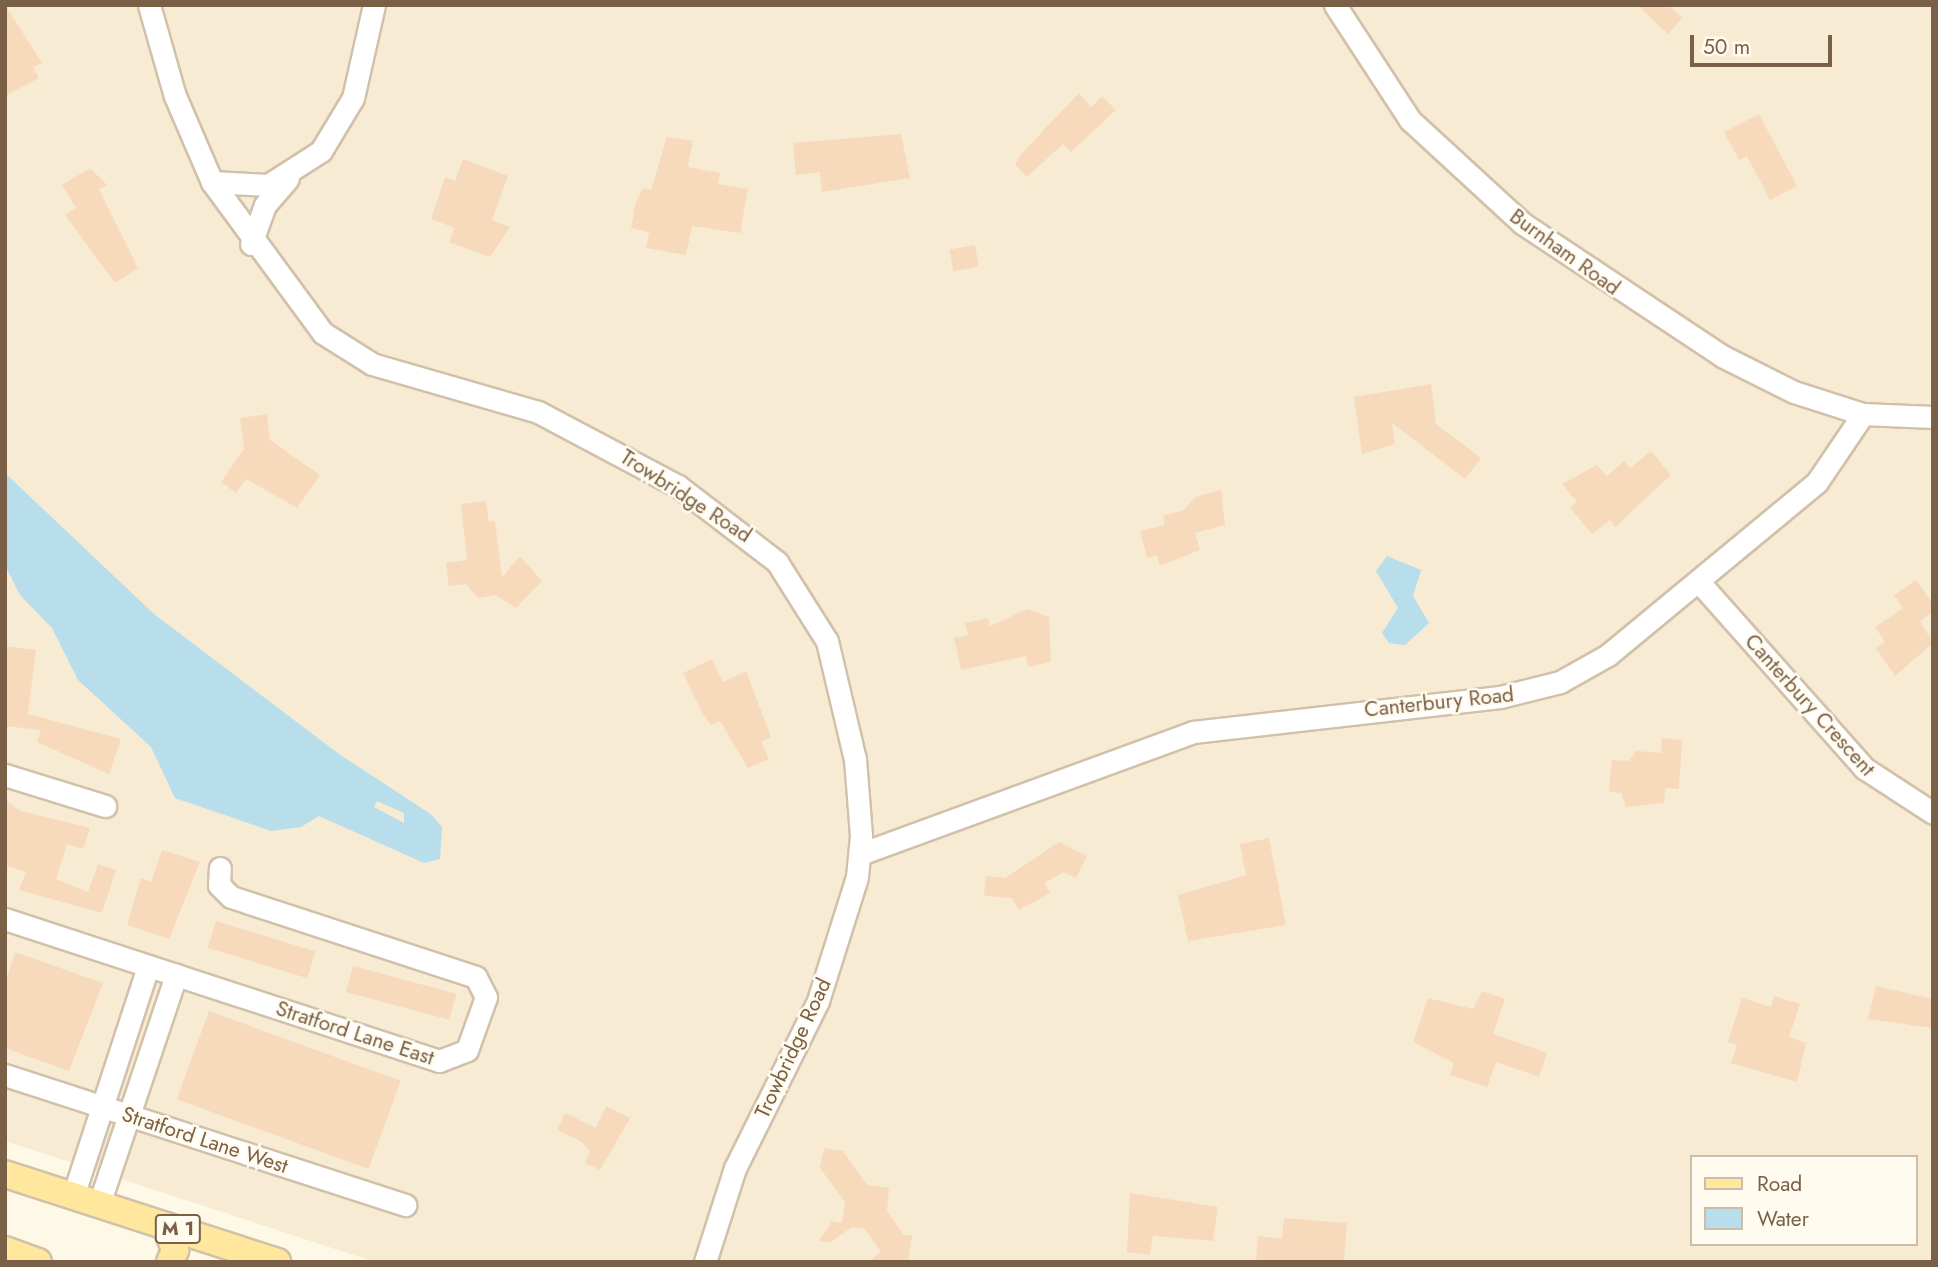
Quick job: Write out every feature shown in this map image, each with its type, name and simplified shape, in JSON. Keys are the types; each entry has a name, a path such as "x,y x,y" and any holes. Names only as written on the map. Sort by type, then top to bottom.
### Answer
{"main road":[{"name":"M 1","path":"5,1174 267,1258"},
{"path":"166,1226 175,1250 170,1262"},
{"path":"5,1250 38,1262"}],"street":[{"name":"Trowbridge Road","path":"149,5 175,96 212,182 251,244 313,322 347,352 494,396 592,437 696,498 768,553 805,598 834,658 855,759 860,854 828,977 734,1168 705,1262"},
{"path":"251,244 265,205 294,173 321,151 345,117 374,5"},
{"name":"Burnham Road","path":"1335,5 1410,120 1522,223 1722,356 1794,392 1863,414"},
{"path":"212,182 259,188 294,173"},
{"path":"1863,414 1933,417"},
{"name":"Canterbury Road","path":"860,854 1193,732 1540,688 1601,660 1699,582 1823,476 1863,414"},
{"name":"Canterbury Crescent","path":"1699,582 1864,768 1933,813"},
{"path":"5,775 105,806"},
{"name":"Stratford Lane East","path":"5,919 439,1061 456,1058 470,1045 485,997 476,977 231,897 219,885 220,868"},
{"path":"73,1196 148,966"},
{"path":"99,1204 176,975"},
{"name":"Stratford Lane West","path":"5,1074 405,1205"}],"shaded area":[{"path":"5,5 1933,5 1933,1262 375,1262 5,1141"}],"water":[{"path":"5,473 154,614 339,754 432,815 442,827 440,859 424,863 319,816 301,827 271,831 175,798 151,747 78,680 52,628 20,595 5,565","holes":["377,801 404,813 404,823 374,807"]},
{"path":"1387,556 1421,570 1413,596 1429,623 1405,645 1389,643 1382,633 1398,608 1376,571"}],"building":[{"path":"5,5 42,63 33,67 39,78 5,96"},
{"path":"1637,5 1668,5 1682,18 1668,34"},
{"path":"1079,93 1091,107 1102,96 1116,110 1071,152 1063,144 1027,177 1015,165 1022,153"},
{"path":"1759,114 1797,186 1770,200 1747,156 1739,160 1724,132"},
{"path":"901,134 910,178 822,192 820,172 796,175 793,143"},
{"path":"667,137 693,141 688,167 720,173 718,184 748,189 740,233 692,226 686,255 646,248 649,232 631,228 636,201 643,188 651,190"},
{"path":"463,159 508,176 492,220 510,227 490,257 449,242 455,228 431,219 445,177 455,181"},
{"path":"90,168 107,185 99,189 138,268 115,283 65,215 76,208 62,185"},
{"path":"975,245 979,267 953,271 949,250"},
{"path":"1431,384 1436,424 1481,458 1465,479 1392,423 1395,444 1362,454 1354,397"},
{"path":"267,414 270,440 320,475 297,508 246,479 236,493 221,482 244,449 240,418"},
{"path":"1651,451 1671,475 1615,527 1610,520 1592,534 1570,508 1577,502 1562,484 1597,465 1607,476 1624,461 1630,468"},
{"path":"1221,490 1225,525 1195,533 1200,550 1160,566 1157,555 1147,558 1140,531 1165,525 1163,516 1184,510 1195,497"},
{"path":"486,501 489,522 495,521 502,577 520,556 542,581 516,608 495,595 478,598 466,584 449,586 446,563 467,560 461,504"},
{"path":"1916,580 1933,604 1933,612 1920,621 1933,643 1895,676 1876,648 1885,642 1875,627 1903,608 1894,595"},
{"path":"1027,609 1049,617 1051,662 1028,667 1026,656 961,670 954,638 968,635 965,623 988,618 990,626"},
{"path":"5,646 36,650 28,714 121,739 109,774 37,742 41,730 5,726"},
{"path":"712,659 723,682 746,671 771,737 761,742 769,759 748,768 720,721 711,725 702,712 683,673"},
{"path":"1662,738 1682,740 1679,789 1665,788 1664,803 1626,807 1621,793 1609,792 1612,760 1629,761 1636,751 1661,753"},
{"path":"5,800 21,811 90,828 83,849 67,844 56,879 88,892 98,864 116,870 102,913 19,890 26,872 5,865"},
{"path":"1269,838 1286,925 1188,941 1178,895 1246,875 1240,844"},
{"path":"1059,842 1087,856 1076,878 1064,872 1044,883 1050,893 1019,910 1012,898 984,896 986,876 1005,878"},
{"path":"162,850 200,862 169,939 127,925 141,878 151,882"},
{"path":"216,921 315,951 307,978 208,948"},
{"path":"15,952 103,983 69,1071 5,1048 5,984"},
{"path":"353,966 456,994 449,1020 346,992"},
{"path":"1876,986 1933,999 1933,1028 1868,1019"},
{"path":"1482,991 1505,999 1493,1034 1547,1053 1539,1077 1496,1062 1487,1087 1450,1075 1454,1063 1413,1042 1428,998 1473,1009"},
{"path":"1774,996 1800,1004 1789,1037 1806,1043 1797,1082 1731,1063 1737,1045 1728,1042 1742,998 1771,1007"},
{"path":"209,1011 401,1081 369,1169 177,1099"},
{"path":"606,1106 630,1118 600,1170 585,1163 590,1151 582,1142 557,1130 565,1113 596,1128"},
{"path":"824,1148 843,1151 867,1185 889,1188 887,1211 904,1235 912,1235 908,1262 868,1262 881,1252 864,1228 852,1227 831,1242 819,1241 832,1221 842,1223 845,1202 820,1168"},
{"path":"1130,1193 1218,1207 1213,1241 1153,1236 1150,1255 1127,1252"},
{"path":"1284,1218 1347,1223 1344,1262 1256,1262 1258,1236 1282,1239"}]}
